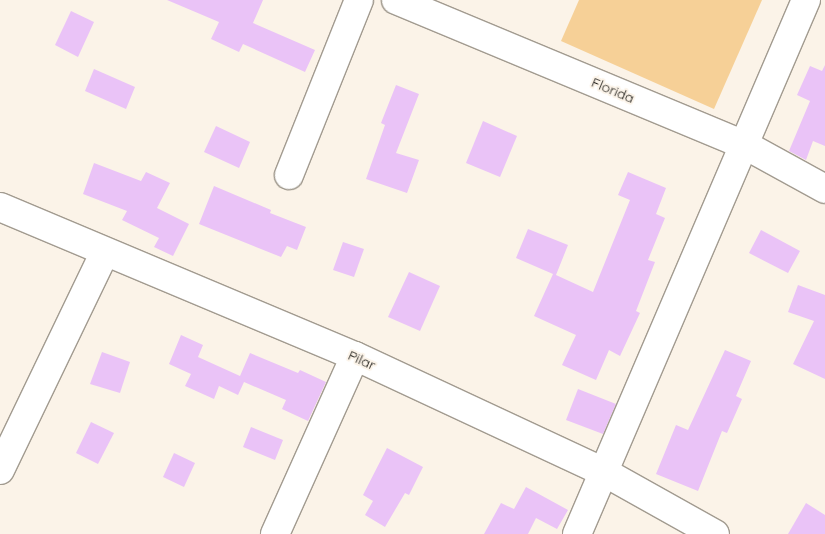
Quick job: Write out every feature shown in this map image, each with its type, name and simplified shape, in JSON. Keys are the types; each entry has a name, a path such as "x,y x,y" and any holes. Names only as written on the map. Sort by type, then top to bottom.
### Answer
{"street":[{"path":"289,175 360,0"},
{"name":"Florida","path":"396,0 745,145 825,189"},
{"path":"577,534 806,0"},
{"name":"Pilar","path":"0,207 354,356 604,472 715,534"},
{"path":"0,470 105,252"},
{"path":"275,534 354,356"}],"shaded area":[{"path":"579,0 762,0 714,109 561,41"}],"building":[{"path":"167,0 263,0 253,23 315,50 305,72 243,44 239,52 211,39 219,22"},
{"path":"71,11 94,22 78,57 55,45"},
{"path":"825,65 825,146 813,141 806,160 789,151 810,101 797,95 810,66 822,71"},
{"path":"94,69 135,87 126,109 85,91"},
{"path":"396,85 419,94 396,153 419,160 407,193 366,179 385,125 381,123"},
{"path":"483,121 517,136 500,177 466,163"},
{"path":"216,126 250,142 239,168 204,152"},
{"path":"94,163 141,181 146,172 170,183 157,208 189,224 173,256 154,247 159,238 122,220 127,211 83,194"},
{"path":"628,172 666,188 656,214 665,218 648,260 655,262 636,311 640,313 620,356 609,350 596,380 562,365 576,335 534,316 553,274 516,258 528,229 568,245 556,275 593,292 630,200 618,195"},
{"path":"214,186 271,210 270,213 306,227 297,250 287,246 281,257 199,224"},
{"path":"761,230 800,251 788,273 749,253"},
{"path":"343,242 364,249 354,277 333,270"},
{"path":"409,272 440,286 420,331 388,317"},
{"path":"798,285 825,295 825,379 793,364 814,321 788,312"},
{"path":"181,335 203,345 198,357 240,376 250,353 298,373 300,370 326,382 308,421 282,409 286,400 244,382 238,395 219,386 214,399 185,386 191,374 169,364"},
{"path":"725,350 751,361 736,396 742,399 727,433 722,431 698,491 656,474 676,425 688,430"},
{"path":"102,352 130,362 120,393 90,384"},
{"path":"578,389 616,404 603,434 566,420"},
{"path":"91,422 114,433 98,464 76,453"},
{"path":"251,427 283,440 275,460 243,447"},
{"path":"387,448 423,467 409,495 405,493 385,527 365,515 373,501 363,495"},
{"path":"174,453 195,463 184,487 163,477"},
{"path":"526,487 568,510 557,529 536,518 528,534 484,534 501,503 514,509"},
{"path":"806,503 825,515 825,534 788,534"}]}
